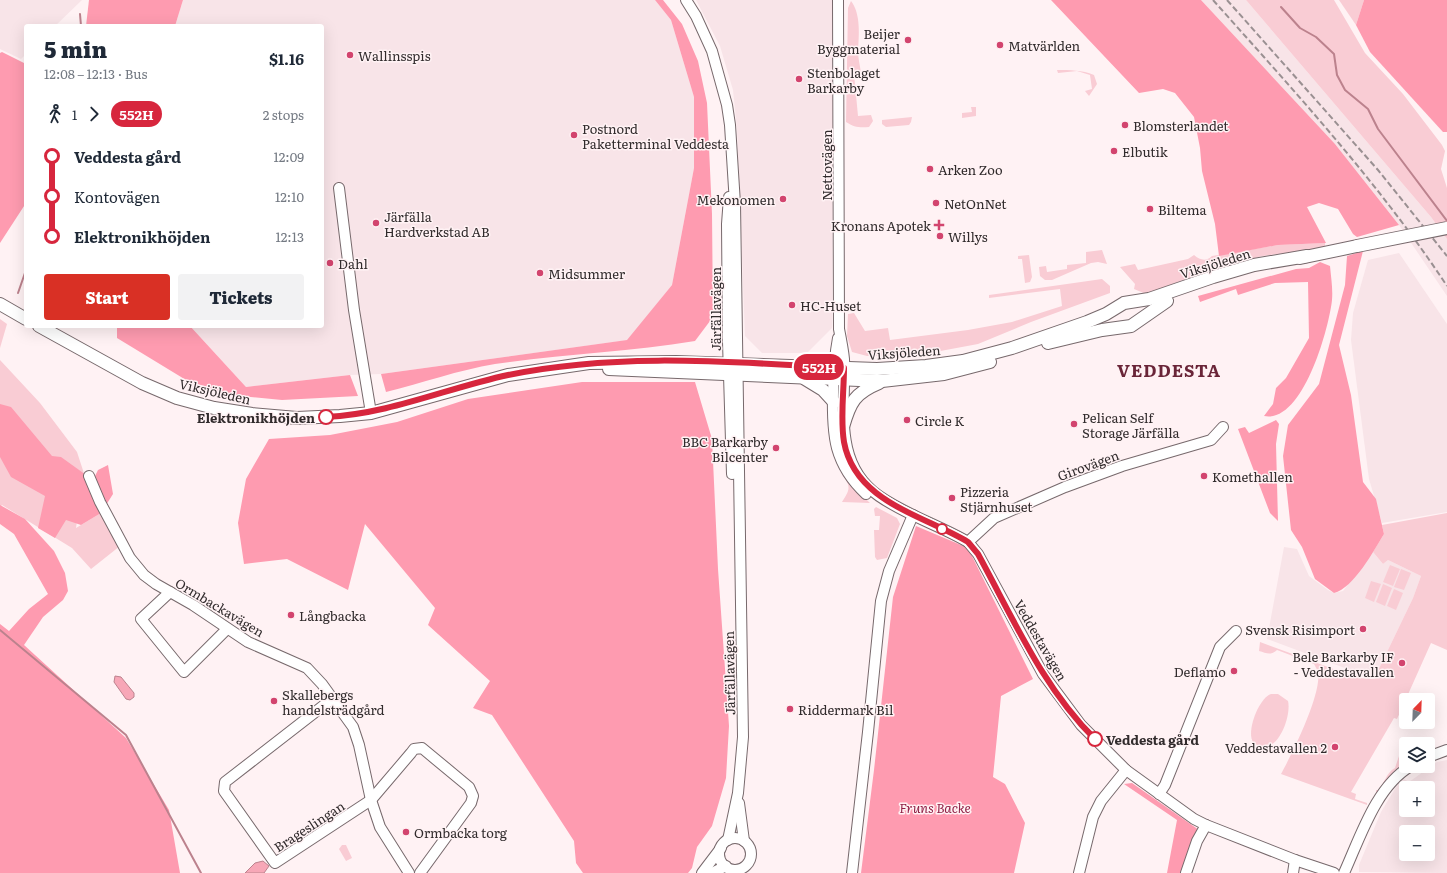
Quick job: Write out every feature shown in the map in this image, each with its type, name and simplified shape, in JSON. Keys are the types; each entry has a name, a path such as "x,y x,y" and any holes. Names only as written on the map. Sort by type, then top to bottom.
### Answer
{"main road":[{"name":"Viksjöleden","path":"1132,303 1160,296 1213,277 1254,265 1447,228"},
{"name":"Viksjöleden","path":"1136,317 1152,305 1222,281 1307,256"},
{"name":"Viksjöleden","path":"564,367 804,379 882,381 922,378 967,369 1054,342 1102,330 1131,326 1166,301"},
{"path":"1124,303 1132,303 1137,308 1136,317 1129,322 1123,322 1117,317 1117,308 1124,303"},
{"path":"0,304 24,318"},
{"name":"Viksjöleden","path":"43,328 142,383 178,398 214,408 252,414 297,418 371,413 508,375 564,367 616,362 733,363 839,368 903,368 976,358 1012,348 1086,322 1117,308"},
{"name":"Viksjöleden","path":"1054,342 1094,326 1123,322"},
{"path":"804,379 823,390 834,402"},
{"path":"843,427 849,408 856,397 866,389 882,381"}],"street":[{"name":"Järfällavägen","path":"686,0 703,30 720,73 728,105 735,204 733,376 730,454 739,552 743,738 738,793 728,840"},
{"name":"Nettovägen","path":"838,0 839,368"},
{"path":"339,188 354,310 371,413"},
{"name":"Veddestavägen","path":"839,368 844,442 850,461 864,483 878,496 968,542 978,554 1043,674 1081,725 1126,770 1206,825 1295,860 1334,873"},
{"name":"Veddestavägen","path":"839,380 834,402 837,448 852,480 878,502 896,511 913,515"},
{"name":"Girovägen","path":"968,542 994,518 1065,487 1122,466 1211,440 1223,427"},
{"name":"Ormbackavägen","path":"89,476 100,502 130,558 144,575 193,605 248,642 307,668 332,699 353,727 361,753 371,800 380,828 409,873"},
{"path":"852,873 881,601 889,571 913,515"},
{"path":"170,592 141,619 184,672 227,629"},
{"path":"1159,794 1165,785 1220,647 1236,631"},
{"name":"Brageslingan","path":"332,699 229,779 226,782 224,791 275,863 371,800"},
{"path":"371,800 410,753 418,748 426,750 471,790 474,796 471,803 420,873"},
{"path":"1435,754 1447,750"},
{"path":"1079,873 1093,817 1101,800 1126,770"},
{"path":"1344,873 1382,794 1395,777 1401,773"},
{"name":"Järfällavägen","path":"738,793 744,841"},
{"path":"1186,873 1198,841 1206,825"},
{"path":"702,873 720,848 728,840 736,838 744,841 751,852 746,868 729,869 712,873"},
{"path":"720,848 721,860 729,869"},
{"path":"1293,873 1295,860"}],"shaded area":[{"path":"0,0 82,0 57,24 24,24 24,56 21,59 0,49"},
{"path":"183,0 655,0 671,20 694,97 694,168 672,285 628,340 381,374 350,375 246,387 192,328 324,328 324,24 176,24"},
{"path":"696,0 833,0 832,328 807,353 762,353 745,336 737,129 733,90 720,46"},
{"path":"1201,0 1246,0 1431,217 1447,239 1447,296 1399,225 1335,144"},
{"path":"1246,0 1334,0 1365,53 1403,94 1445,151 1441,169 1447,188 1447,239 1431,217"},
{"path":"1339,0 1364,0 1356,25"},
{"path":"851,1 858,18 859,25 858,54 861,73 854,74 858,116 871,115 873,121 869,127 857,127 846,122 848,8"},
{"path":"1057,70 1076,71 1058,73"},
{"path":"1078,71 1094,75 1097,84 1089,96 1085,91 1092,89 1090,75"},
{"path":"971,107 976,107 976,116 962,118 962,113 972,112"},
{"path":"912,117 909,125 886,127 882,124 882,120"},
{"path":"1325,243 1325,249 1262,256 1202,273 1146,294 1134,289 1135,284 1120,267 1135,264 1138,270 1188,259 1194,255 1205,260 1212,256 1278,245"},
{"path":"1102,250 1107,264 1098,262 1091,263 1052,280 1045,280 1040,276 1039,267 1046,266 1047,272 1067,269 1067,265 1086,263 1086,252"},
{"path":"1399,253 1447,324 1447,512 1382,523 1369,479 1351,340 1353,313 1368,260"},
{"path":"1029,255 1032,277 1030,282 1025,283 1022,259 1018,259 1018,256"},
{"path":"1102,279 1110,286 1110,293 1031,322 978,344 919,355 867,356 852,352 847,336 848,314 854,313 865,331 888,328 890,340 968,330 1012,322 1062,306 1060,289 989,298 989,295"},
{"path":"0,319 7,324 0,348"},
{"path":"0,360 40,403 77,452 93,501 78,514 76,528 101,513 120,546 91,569 72,548 2,505 0,507"},
{"path":"840,471 851,485 870,503 842,502 848,490 848,483"},
{"path":"876,507 897,518 900,524 887,558 877,560 875,557 874,530 879,530 880,516 875,516 874,509"},
{"name":"Bele Barkarby IF - Veddestavallen","path":"1447,513 1447,650 1431,643 1409,693 1399,693 1399,715 1397,719 1394,718 1351,792 1356,794 1355,799 1367,803 1367,805 1281,774 1299,739 1311,709 1318,682 1318,672 1314,664 1277,650 1271,653 1259,651 1260,642 1358,678 1374,679 1413,598 1421,576 1388,560 1383,564 1373,552 1384,534 1382,525"},
{"path":"1284,547 1297,549 1309,576 1334,593 1343,591 1373,552 1383,564 1388,560 1421,576 1413,598 1374,679 1267,639"},
{"path":"1390,565 1400,569 1393,586 1383,582"},
{"path":"1401,569 1411,573 1404,590 1394,587"},
{"path":"1371,581 1381,584 1374,602 1365,598"},
{"path":"1383,584 1392,588 1385,606 1376,602"},
{"path":"1394,589 1403,593 1396,610 1387,606"},
{"path":"115,676 121,677 134,693 134,697 130,700 126,699 114,682"},
{"path":"1271,694 1278,694 1288,701 1289,708 1284,726 1275,742 1268,746 1261,747 1253,742 1251,737 1252,723 1258,708 1266,697"},
{"path":"1399,756 1399,770 1390,777 1376,794 1376,790 1379,790 1388,775 1395,768"},
{"path":"1447,760 1447,873 1359,872 1359,865 1381,812 1399,782 1399,817 1435,817 1435,781 1410,781 1422,773 1435,773 1435,763"},
{"path":"342,845 346,845 352,858 346,861 339,849"},
{"path":"263,861 269,866 264,873 245,873 255,863"}],"green space":[{"path":"89,0 183,0 176,24 86,24"},
{"path":"655,0 663,0 682,24 698,61 707,103 712,214 713,317 695,341 645,348 495,364 454,373 386,392 381,374 627,340 672,285 694,168 694,97 671,20"},
{"path":"1051,0 1201,0 1335,144 1399,225 1357,237 1353,234 1338,209 1319,203 1307,207 1326,243 1278,245 1219,256 1215,224 1202,171 1200,148 1194,117 1175,93 1163,89 1139,93"},
{"path":"1364,0 1447,0 1447,132 1443,132 1370,52 1356,25"},
{"path":"2,52 24,63 24,206 0,243 0,53"},
{"path":"1363,251 1339,345 1351,395 1363,482 1376,499 1384,534 1363,568 1349,584 1334,593 1315,579 1302,547 1291,530 1283,456 1288,425 1319,384 1345,285 1347,256"},
{"path":"1320,262 1330,266 1332,300 1326,331 1312,372 1302,390 1291,405 1278,414 1264,416 1273,404 1276,388 1286,378 1309,338 1308,282 1275,283 1238,295 1236,289 1200,302 1198,296 1296,269 1309,268"},
{"path":"117,328 192,328 246,387 350,375 358,396 282,400 230,395 186,380 117,338"},
{"path":"582,382 695,382 712,439 718,569 729,726 726,778 712,826 697,847 692,868 688,873 583,873 576,863 574,841 492,715 473,708 490,681 428,625 435,608 365,524 348,590 287,559 244,564 238,523 246,479 269,439 330,435 397,422 468,399"},
{"path":"0,404 11,407 52,456 61,457 93,480 98,470 108,465 113,494 101,513 81,525 66,520 55,538 38,528 45,496 11,477 0,457"},
{"path":"1276,420 1279,424 1276,444 1278,521 1270,513 1238,429 1245,427 1249,433"},
{"path":"0,505 25,519 54,551 65,573 68,591 63,600 43,617 24,645 126,738 169,810 180,873 0,873 0,624 9,631 29,609 48,594 14,534 0,524"},
{"name":"Fruns Backe","path":"916,526 968,548 1033,679 1001,696 993,777 1005,784 1025,823 1014,873 861,873 893,597"},
{"path":"1132,783 1199,830 1182,873 1167,873 1177,820 1124,784"}],"waterway":[{"path":"1281,7 1300,28 1316,37 1334,54 1337,75 1345,90 1368,109 1378,129 1447,221"},
{"path":"80,14 81,24"},
{"path":"18,293 24,276"},
{"path":"0,630 126,735 201,873"}],"railway":[{"path":"1213,0 1305,104 1365,175 1421,248 1447,286"},
{"path":"1227,0 1378,170 1447,256"}],"bus line":[{"name":"552H","path":"326,417 371,413 508,375 589,363 640,361 738,363 844,368 844,442 850,461 856,472 873,492 881,497 913,515 955,534 968,542 978,554 1043,674 1081,725 1095,739"}],"place":[{"name":"Beijer Byggmaterial","path":"908,40"},
{"name":"Matvärlden","path":"1000,45"},
{"name":"Wallinsspis","path":"350,55"},
{"name":"Stenbolaget Barkarby","path":"799,79"},
{"name":"Blomsterlandet","path":"1125,125"},
{"name":"Postnord Paketterminal Veddesta","path":"574,135"},
{"name":"Elbutik","path":"1114,151"},
{"name":"Arken Zoo","path":"930,169"},
{"name":"Mekonomen","path":"783,199"},
{"name":"NetOnNet","path":"936,203"},
{"name":"Biltema","path":"1150,209"},
{"name":"Järfälla Hardverkstad AB","path":"376,223"},
{"name":"Kronans Apotek","path":"939,225"},
{"name":"Willys","path":"940,236"},
{"name":"Dahl","path":"330,263"},
{"name":"Midsummer","path":"540,273"},
{"name":"HC-Huset","path":"792,305"},
{"name":"Elektronikhöjden","path":"326,417"},
{"name":"Circle K","path":"907,420"},
{"name":"Pelican Self Storage Järfälla","path":"1074,424"},
{"name":"BBC Barkarby Bilcenter","path":"776,448"},
{"name":"Komethallen","path":"1204,476"},
{"name":"Pizzeria Stjärnhuset","path":"952,498"},
{"name":"Långbacka","path":"291,615"},
{"name":"Svensk Risimport","path":"1363,629"},
{"name":"Bele Barkarby IF - Veddestavallen","path":"1402,663"},
{"name":"Deflamo","path":"1234,671"},
{"name":"Skallebergs handelsträdgård","path":"274,701"},
{"name":"Riddermark Bil","path":"790,709"},
{"name":"Veddesta gård","path":"1095,739"},
{"name":"Veddestavallen 2","path":"1335,747"},
{"name":"Ormbacka torg","path":"406,832"}],"district":[{"name":"VEDDESTA","path":"1169,369"}]}
